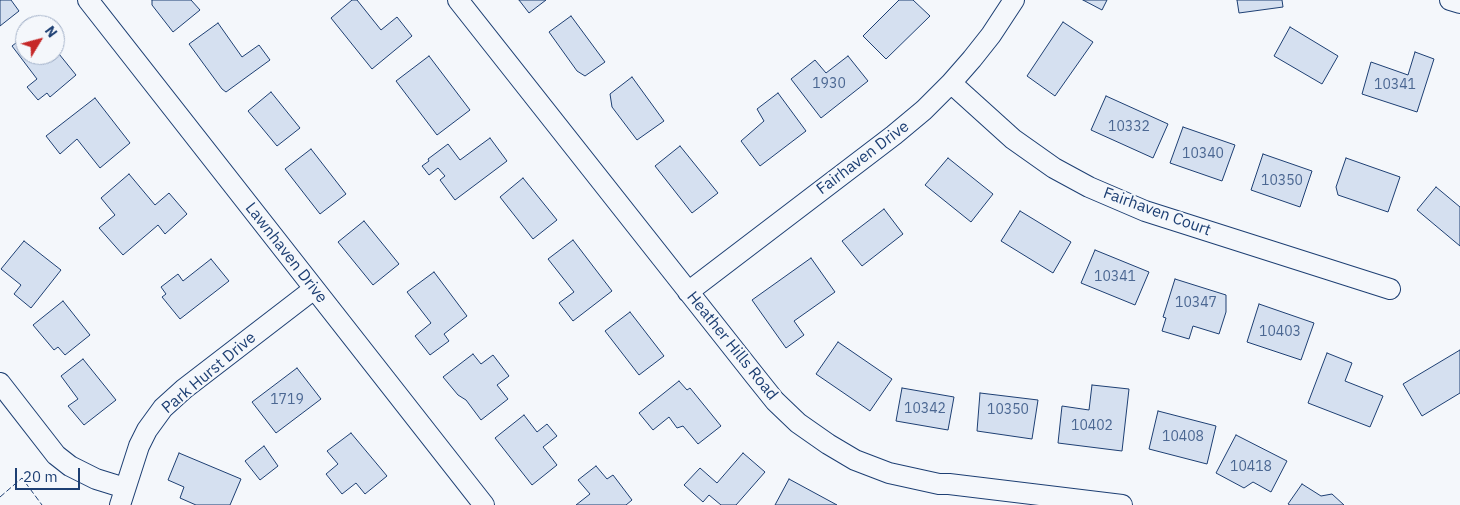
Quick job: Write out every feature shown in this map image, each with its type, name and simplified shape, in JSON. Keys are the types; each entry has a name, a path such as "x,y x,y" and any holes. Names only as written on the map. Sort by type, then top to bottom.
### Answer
{"street":[{"name":"Lawnhaven Drive","path":"88,0 484,505"},
{"name":"Heather Hills Road","path":"458,0 775,401 798,422 828,444 855,460 889,473 939,484 1122,505"},
{"name":"Fairhaven Drive","path":"688,292 894,135 951,83 988,39 1014,0"},
{"path":"1450,0 1460,3"},
{"name":"Fairhaven Court","path":"951,83 1012,139 1054,168 1089,187 1145,211 1390,289"},
{"name":"Park Hurst Drive","path":"122,497 142,438 163,408 184,389 314,289"},
{"path":"0,383 56,455 70,466 96,479 122,497"}],"building":[{"path":"0,0 11,0 19,11 0,26"},
{"path":"152,0 191,0 200,10 173,32 152,5"},
{"path":"352,0 357,0 381,30 397,17 412,36 372,69 331,18"},
{"path":"519,0 546,0 529,13"},
{"path":"899,0 913,0 930,16 886,59 863,36"},
{"path":"1083,0 1107,0 1102,10"},
{"path":"1237,0 1282,0 1283,7 1239,13"},
{"path":"571,16 605,62 585,76 577,71 549,32"},
{"path":"1063,22 1093,42 1055,96 1027,76"},
{"path":"218,23 242,57 259,45 270,60 226,92 189,44"},
{"path":"1290,27 1338,56 1322,84 1274,56"},
{"path":"1415,52 1434,59 1417,112 1362,94 1371,62 1408,75"},
{"path":"429,56 470,110 437,135 396,81"},
{"path":"848,56 868,81 821,118 791,79 815,60 826,73"},
{"path":"65,61 76,75 50,97 47,93 38,100 27,87 37,79 26,65 65,65"},
{"path":"632,77 664,121 637,140 612,107 610,94"},
{"path":"271,92 300,128 277,146 248,111"},
{"path":"778,93 806,131 760,166 741,141 764,121 757,109"},
{"path":"1106,96 1168,124 1153,158 1091,130"},
{"path":"95,98 130,143 100,168 77,139 60,154 46,136"},
{"path":"1183,127 1235,145 1222,181 1170,163"},
{"path":"490,138 507,161 455,200 440,180 445,176 438,168 429,175 422,166 448,144 460,160"},
{"path":"680,146 718,193 692,213 655,166"},
{"path":"311,149 346,194 320,214 285,169"},
{"path":"1263,154 1312,171 1300,207 1251,190"},
{"path":"948,158 993,194 971,222 925,185"},
{"path":"1346,158 1400,177 1388,212 1338,195 1336,187"},
{"path":"129,174 155,205 169,193 187,214 165,234 158,225 123,255 99,228 115,215 101,198"},
{"path":"523,178 557,220 533,239 500,197"},
{"path":"1436,187 1460,207 1460,246 1417,210"},
{"path":"884,209 903,234 862,266 842,241"},
{"path":"1020,211 1071,242 1053,273 1001,241"},
{"path":"364,221 399,264 373,285 338,242"},
{"path":"573,240 612,291 573,321 559,303 574,292 548,259"},
{"path":"24,241 61,270 31,308 14,294 21,285 1,269"},
{"path":"1095,250 1149,272 1135,305 1081,283"},
{"path":"811,258 835,292 794,321 804,335 786,348 752,300"},
{"path":"211,259 229,281 180,319 162,297 166,294 161,287 178,274 183,281"},
{"path":"434,272 467,316 444,334 449,341 430,355 415,336 431,323 407,292"},
{"path":"1175,279 1226,295 1226,312 1219,334 1193,326 1189,339 1162,331 1166,318 1163,317"},
{"path":"63,301 90,335 65,355 58,347 54,350 33,325"},
{"path":"1259,304 1314,323 1301,360 1247,342"},
{"path":"630,312 664,356 639,375 605,331"},
{"path":"838,342 892,379 870,411 816,374"},
{"path":"1460,350 1460,393 1422,416 1403,384"},
{"path":"1327,353 1352,363 1345,381 1383,396 1370,427 1308,403"},
{"path":"473,354 481,364 493,355 509,376 497,385 508,399 481,420 466,400 458,395 443,377"},
{"path":"83,359 116,400 84,425 68,406 78,399 61,376"},
{"path":"297,368 321,399 276,433 252,402"},
{"path":"679,381 687,390 690,388 721,426 698,444 683,426 677,428 669,417 653,430 639,413"},
{"path":"1092,385 1129,389 1122,451 1058,443 1062,406 1089,410"},
{"path":"902,388 954,397 948,430 896,421"},
{"path":"980,393 1038,400 1032,439 977,431"},
{"path":"1158,411 1216,426 1207,464 1149,449"},
{"path":"524,415 537,432 547,424 557,436 543,447 557,465 532,485 495,438"},
{"path":"351,433 387,476 365,494 356,483 342,494 326,474 338,464 327,451"},
{"path":"1236,435 1287,461 1271,492 1253,482 1244,488 1216,473"},
{"path":"264,446 278,466 260,480 245,461"},
{"path":"179,453 241,479 230,505 196,505 180,498 184,487 168,480"},
{"path":"743,453 765,472 736,505 721,505 709,495 703,502 684,485 700,468 717,483"},
{"path":"596,466 607,479 613,475 632,500 626,505 576,505 590,494 578,480"},
{"path":"789,479 837,505 775,505"},
{"path":"1302,484 1321,496 1332,494 1344,505 1288,504"}],"fence":[{"path":"0,497 22,478 42,505"}]}
